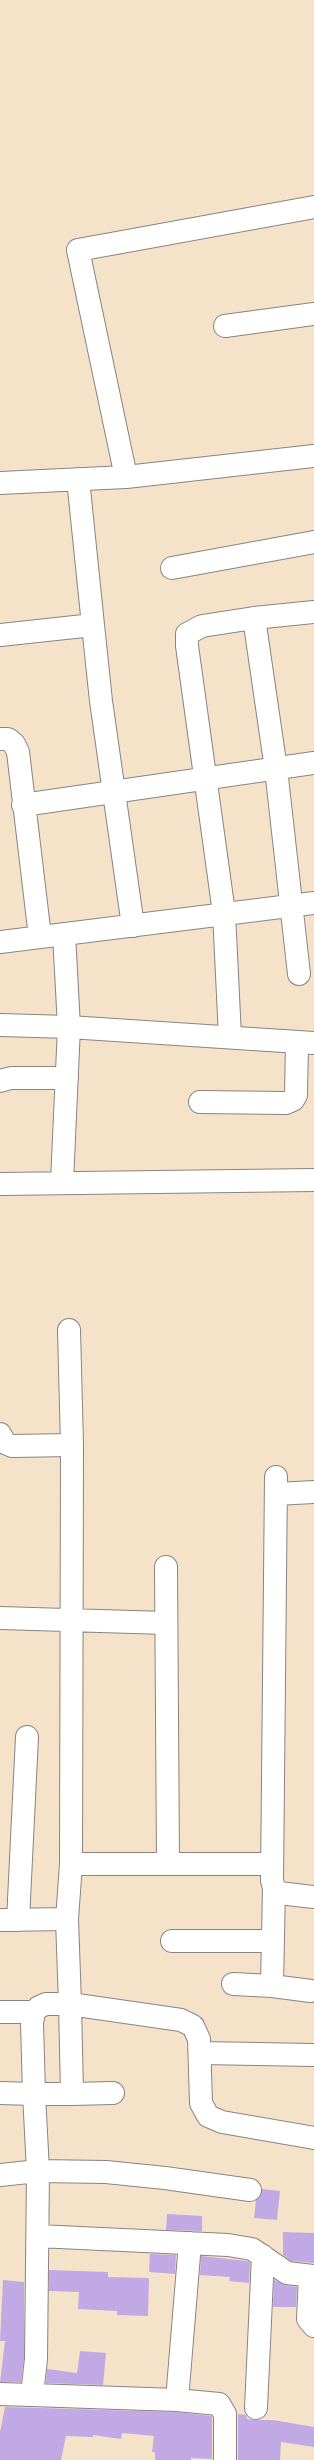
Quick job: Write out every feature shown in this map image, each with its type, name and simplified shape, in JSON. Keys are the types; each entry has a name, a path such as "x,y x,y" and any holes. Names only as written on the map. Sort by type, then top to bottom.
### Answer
{"street":[{"path":"126,477 78,250 314,207"},
{"path":"225,326 314,314"},
{"path":"0,483 126,477 314,456"},
{"path":"78,480 93,625 113,792 133,926"},
{"path":"172,568 314,542"},
{"path":"230,1037 224,913 187,646 187,634 202,626 254,618 314,612"},
{"path":"254,618 276,769 293,906 299,974"},
{"path":"0,635 93,625"},
{"path":"0,739 8,739 14,744 18,752 23,805 40,937"},
{"path":"23,805 206,780 314,763"},
{"path":"0,942 314,903"},
{"path":"62,1182 69,1027 64,934"},
{"path":"0,1025 69,1027 306,1043 296,1095 293,1100 286,1103 200,1102"},
{"path":"0,1081 11,1078 67,1078"},
{"path":"0,1184 62,1182 314,1180"},
{"path":"69,1330 72,1446 71,1864 67,1919 72,2094"},
{"path":"0,1434 5,1443 12,1446 72,1446"},
{"path":"272,1986 274,1888 272,1864 276,1486 314,1492"},
{"path":"166,1567 168,1863"},
{"path":"0,1618 166,1623"},
{"path":"27,1737 9,1920 67,1919"},
{"path":"71,1864 272,1864"},
{"path":"274,1888 279,1893 288,1896 314,1897"},
{"path":"172,1941 273,1941"},
{"path":"233,1984 311,1990"},
{"path":"32,2395 36,2359 38,2236 38,2171 34,2094 34,2012 39,2007 46,2004 70,2004 181,2020 192,2026 199,2039 201,2053 201,2103 208,2116 222,2122 314,2138"},
{"path":"0,2012 34,2012"},
{"path":"201,2053 314,2055"},
{"path":"0,2093 113,2093"},
{"path":"0,2175 38,2171 106,2172 165,2178 250,2190"},
{"path":"38,2236 228,2245 252,2249 274,2266 287,2273 312,2276 308,2319 314,2326"},
{"path":"177,2400 190,2243"},
{"path":"256,2408 263,2256"},
{"path":"0,2394 177,2400 219,2404 224,2408 225,2460"}],"building":[{"path":"262,2189 280,2191 277,2220 254,2218 256,2200 260,2197"},
{"path":"167,2214 202,2216 202,2231 166,2230"},
{"path":"283,2232 314,2233 314,2263 291,2261 283,2255"},
{"path":"150,2254 176,2255 175,2274 149,2272"},
{"path":"201,2256 247,2261 250,2263 249,2283 229,2281 230,2277 200,2275"},
{"path":"49,2270 108,2272 108,2277 149,2278 148,2316 117,2315 117,2311 78,2309 79,2292 49,2291"},
{"path":"3,2280 24,2282 24,2358 21,2382 0,2382 5,2341 0,2341"},
{"path":"274,2280 285,2285 297,2287 296,2307 273,2307"},
{"path":"80,2351 106,2353 103,2385 46,2383 47,2369 77,2373"},
{"path":"5,2407 176,2412 212,2416 212,2459 191,2458 191,2460 155,2460 155,2452 152,2452 154,2436 122,2433 121,2439 93,2435 93,2437 66,2436 61,2460 0,2460 0,2432"},
{"path":"238,2414 246,2415 247,2419 273,2420 314,2427 314,2447 281,2442 280,2460 238,2460"}]}
